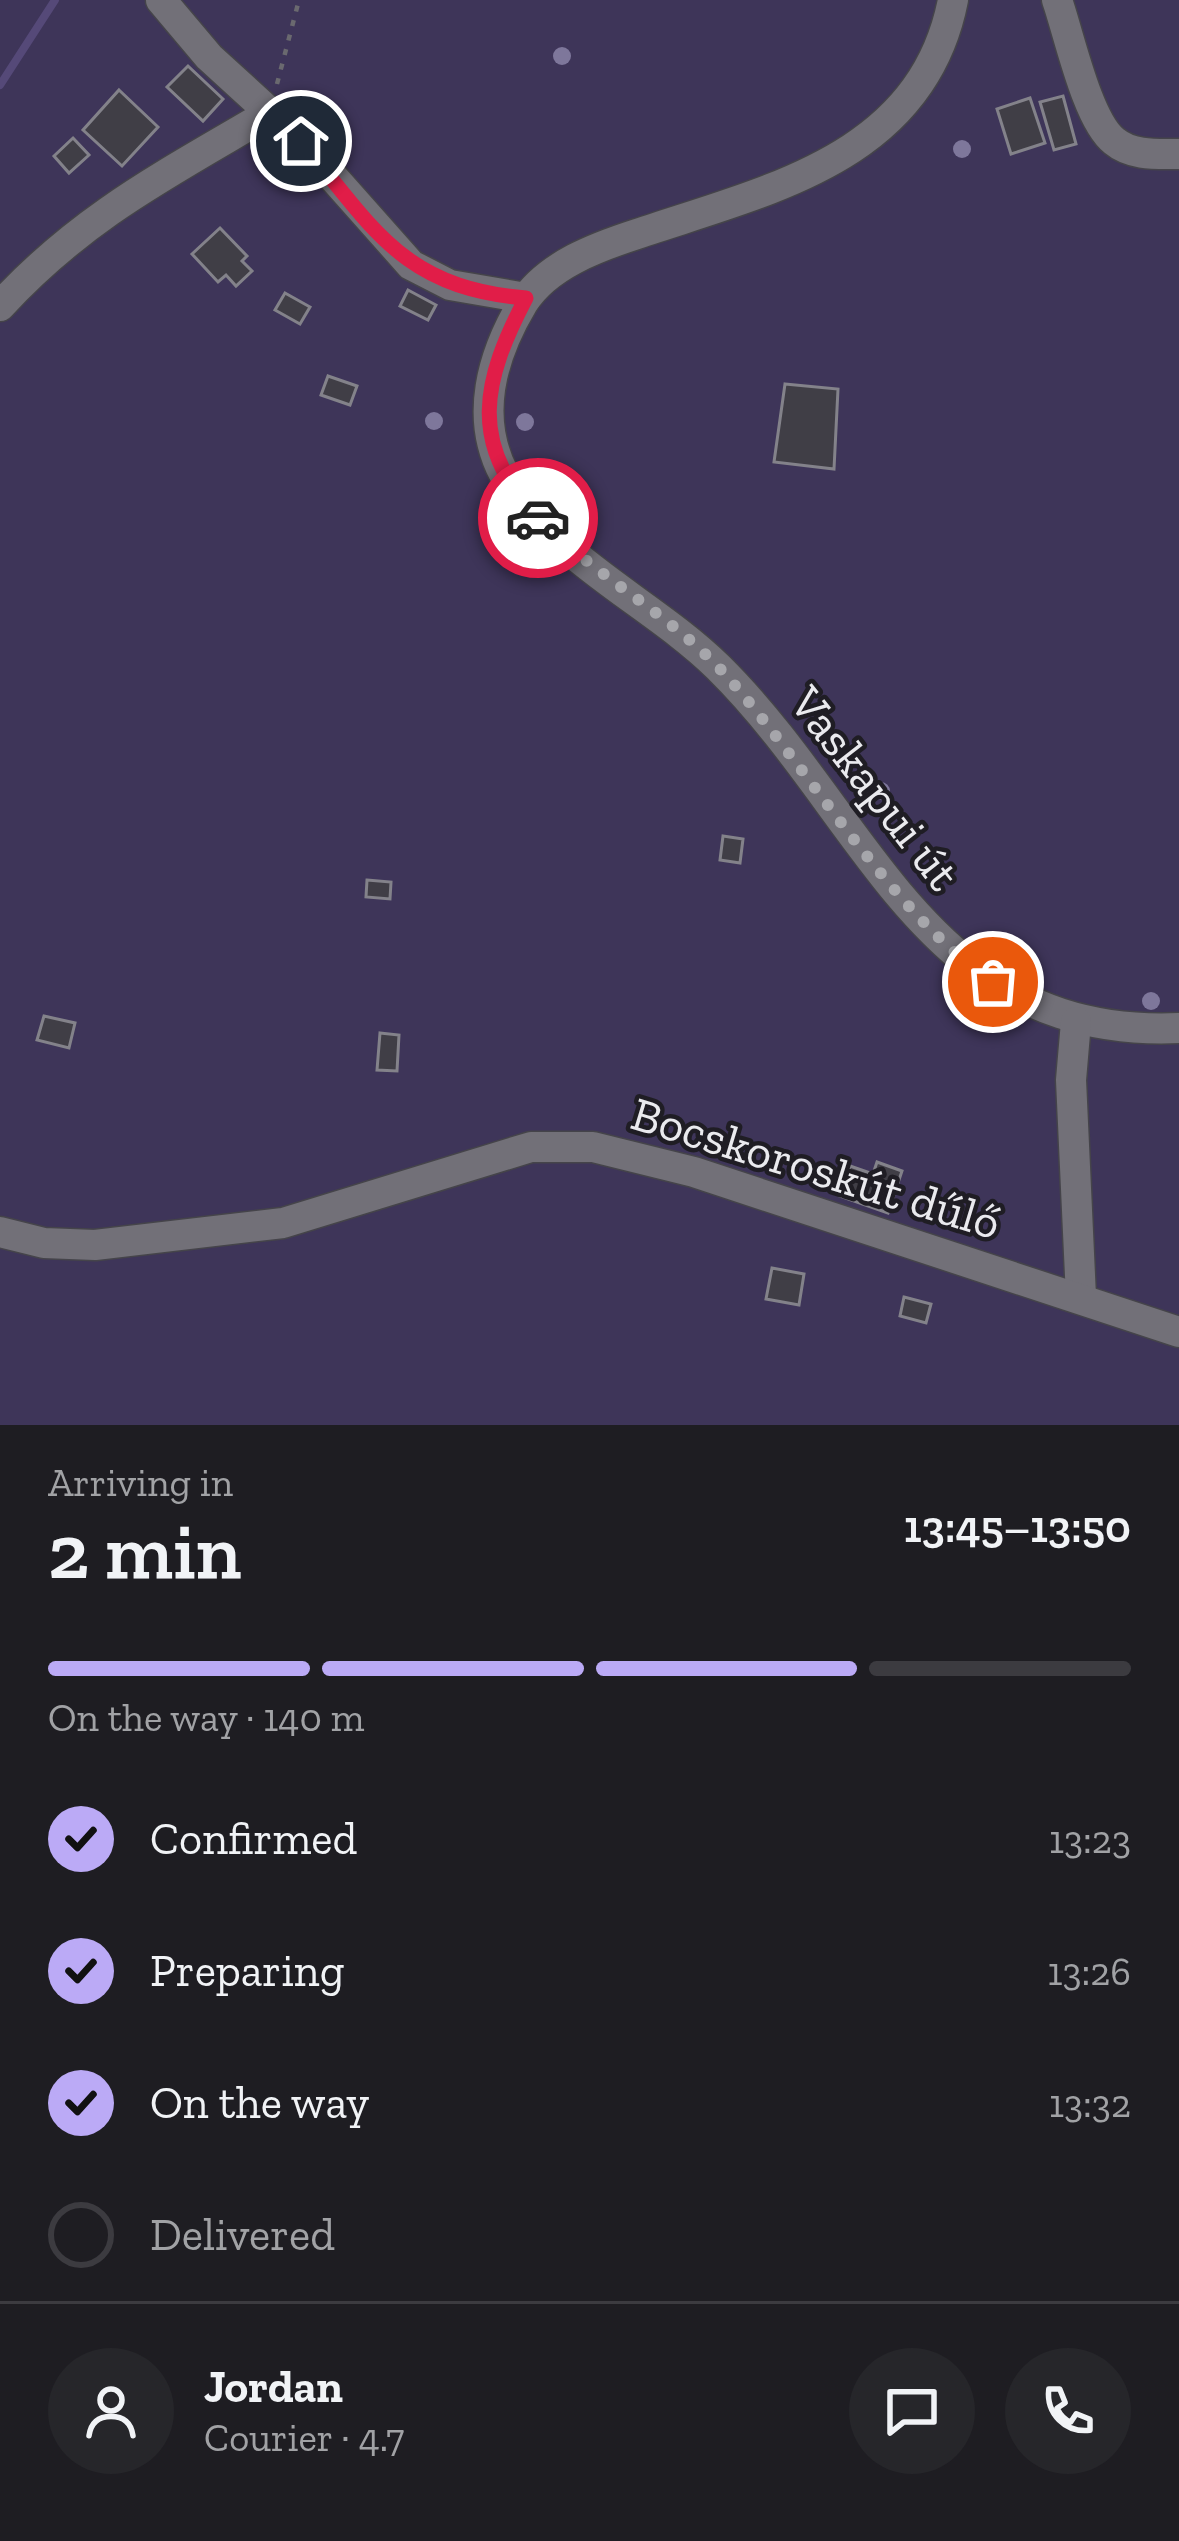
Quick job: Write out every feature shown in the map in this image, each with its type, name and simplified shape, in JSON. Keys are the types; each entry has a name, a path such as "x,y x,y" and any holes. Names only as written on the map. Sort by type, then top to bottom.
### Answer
{"street":[{"path":"161,0 209,57 270,112 410,266 450,285 526,298"},
{"name":"Vaskapui út","path":"953,0 938,47 913,90 848,155 814,175 592,249 526,298 501,346 488,392 489,433 504,473 529,508 558,538 717,666 776,732 930,931 967,965 1019,999 1076,1022 1137,1030 1179,1028"},
{"path":"1057,0 1099,122 1114,142 1138,153 1179,154"},
{"path":"0,305 47,255 110,206 270,112"},
{"path":"1076,1022 1071,1080 1081,1297"},
{"name":"Bocskoroskút dűlő","path":"0,1232 44,1243 95,1245 283,1222 531,1147 593,1148 694,1172 1179,1332"}],"path":[{"path":"270,112 299,0"}],"shaded area":[{"path":"0,0 1179,0 1179,1425 0,1425"}],"building":[{"path":"188,66 223,99 203,121 167,87"},
{"path":"119,90 158,127 122,166 83,130"},
{"path":"1063,96 1076,144 1054,150 1040,102"},
{"path":"1030,98 1045,143 1011,154 997,109"},
{"path":"73,138 89,155 69,173 54,156"},
{"path":"220,228 247,256 242,261 252,271 236,286 226,275 218,282 192,254"},
{"path":"408,290 436,305 428,320 400,306"},
{"path":"285,293 310,307 300,324 275,310"},
{"path":"328,376 357,386 350,405 321,395"},
{"path":"785,384 838,389 834,469 774,462"},
{"path":"723,836 743,839 740,863 720,860"},
{"path":"367,880 391,882 390,899 366,897"},
{"path":"44,1016 75,1023 69,1048 37,1040"},
{"path":"380,1033 399,1035 397,1071 377,1070"},
{"path":"877,1162 902,1171 888,1213 840,1196 850,1166 873,1174"},
{"path":"772,1268 804,1274 799,1305 766,1299"},
{"path":"904,1297 931,1304 926,1323 900,1316"}],"waterway":[{"path":"0,85 55,0"}],"way so far":[{"path":"538,518 717,666 776,732 930,931 993,982"}],"route":[{"path":"301,141 410,266 450,285 526,298 501,346 488,392 489,433 504,473 538,518"}]}
